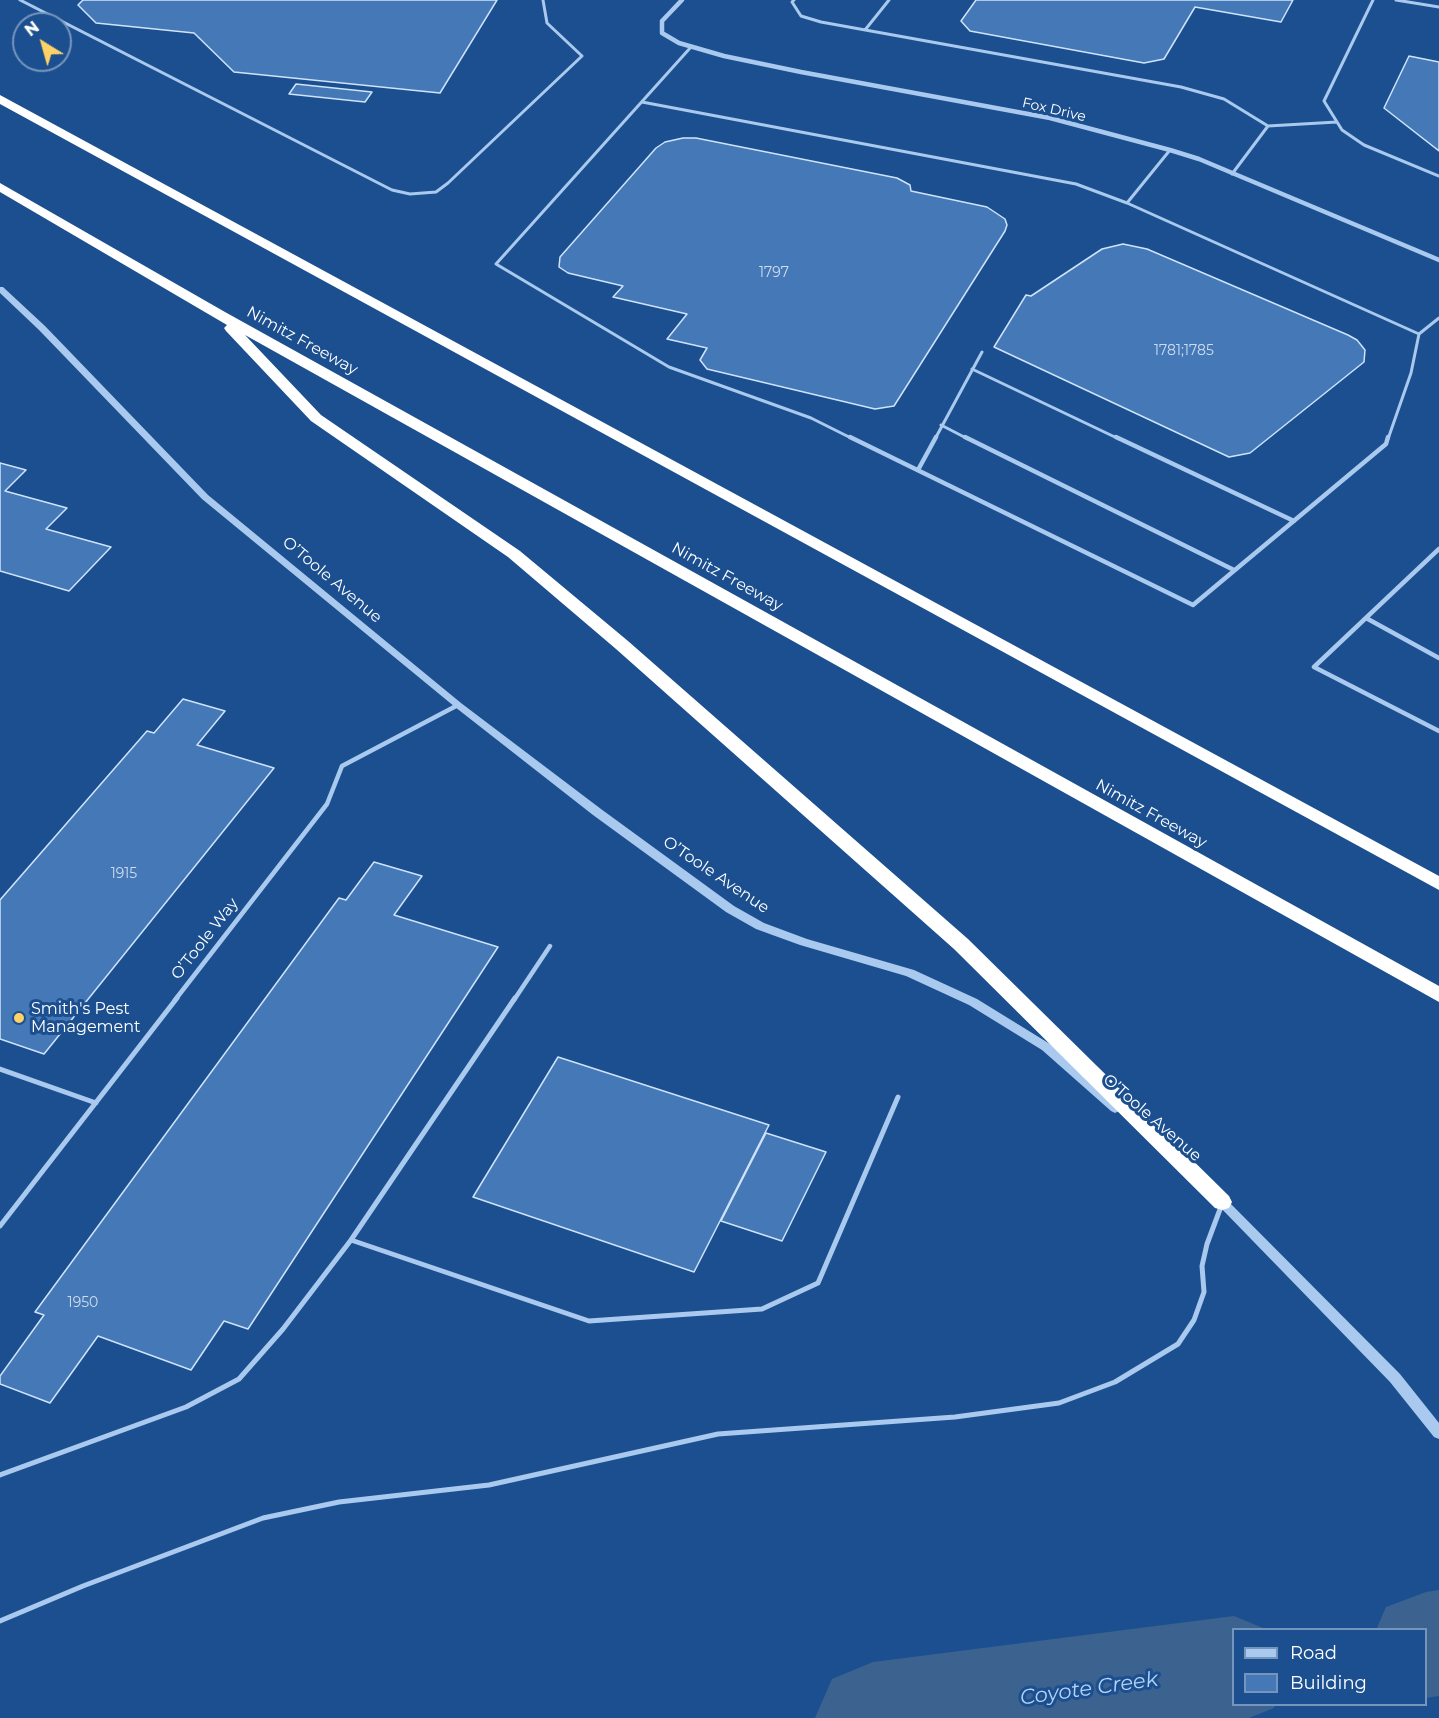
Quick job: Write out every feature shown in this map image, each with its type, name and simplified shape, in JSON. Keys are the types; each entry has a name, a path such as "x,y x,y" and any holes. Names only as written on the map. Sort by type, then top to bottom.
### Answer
{"highway":[{"path":"0,99 1439,884"},
{"name":"Nimitz Freeway","path":"0,187 220,315 1439,995"},
{"path":"220,315 316,418 514,554 631,653 961,944 1222,1202"}],"street":[{"name":"Fox Drive","path":"682,0 662,21 662,33 691,47 724,57 1050,118 1170,150 1439,261"},
{"name":"O’Toole Avenue","path":"1,290 42,328 205,497 458,705 597,812 730,909 760,926 804,942 910,973 973,1002 1046,1047 1222,1202 1395,1378 1439,1433"}],"lane":[{"path":"20,0 392,190 410,195 436,192 448,183 582,56 547,23 543,0"},
{"path":"794,0 792,2 801,16 865,30 1181,87 1224,99 1268,126 1337,122"},
{"path":"865,30 889,0"},
{"path":"1373,0 1324,101 1342,130 1364,145 1439,176"},
{"path":"1396,0 1439,8"},
{"path":"691,47 496,264 669,367 812,418 1193,605 1386,444 1411,372 1419,334 1439,318"},
{"path":"642,102 1076,184 1127,203 1419,334"},
{"path":"1232,174 1268,126"},
{"path":"1127,203 1170,150"},
{"path":"918,470 982,352"},
{"path":"972,369 1294,521"},
{"path":"941,425 1234,570"},
{"path":"1439,549 1314,667 1439,731"},
{"path":"1366,618 1439,658"},
{"name":"O’Toole Way","path":"0,1226 327,804 342,766 458,705"},
{"path":"0,1475 186,1407 239,1379 282,1329 351,1240 550,946"},
{"path":"0,1069 96,1103"},
{"path":"351,1240 589,1321 762,1309 818,1283 898,1097"},
{"path":"0,1621 82,1586 264,1518 339,1502 489,1485 718,1434 954,1417 1059,1403 1115,1382 1178,1344 1194,1320 1204,1292 1202,1266 1222,1202"}],"building":[{"path":"83,0 497,0 440,93 234,72 194,33 96,23 78,5"},
{"path":"976,0 1293,0 1281,22 1195,7 1164,59 1144,63 970,31 961,21"},
{"path":"1409,56 1439,62 1439,151 1384,108"},
{"path":"296,84 372,92 365,102 289,94"},
{"path":"696,138 897,178 910,185 911,191 987,207 1005,219 1007,225 1005,231 894,406 875,409 707,369 700,360 707,348 667,339 687,314 613,297 623,286 568,273 559,267 560,257 656,148 665,142"},
{"path":"1123,244 1147,249 1348,335 1357,340 1365,350 1364,362 1250,453 1229,457 994,347 1026,295 1031,296 1102,249"},
{"path":"0,463 26,470 5,491 67,508 46,529 111,547 69,591 0,571"},
{"path":"183,699 225,711 197,745 274,768 44,1054 0,1039 0,900 147,731 154,733"},
{"path":"374,862 422,876 394,915 498,947 248,1329 224,1321 191,1370 98,1336 50,1403 0,1384 0,1376 44,1315 35,1312 339,898 346,900"},
{"path":"558,1057 769,1125 694,1272 473,1197"},
{"path":"766,1133 826,1152 782,1241 721,1221"}],"waterway":[{"name":"Coyote Creek","path":"1427,1645 1439,1643"},
{"name":"Coyote Creek","path":"873,1718 1232,1670"}],"place":[{"name":"Smith's Pest Management","path":"19,1018"}]}
